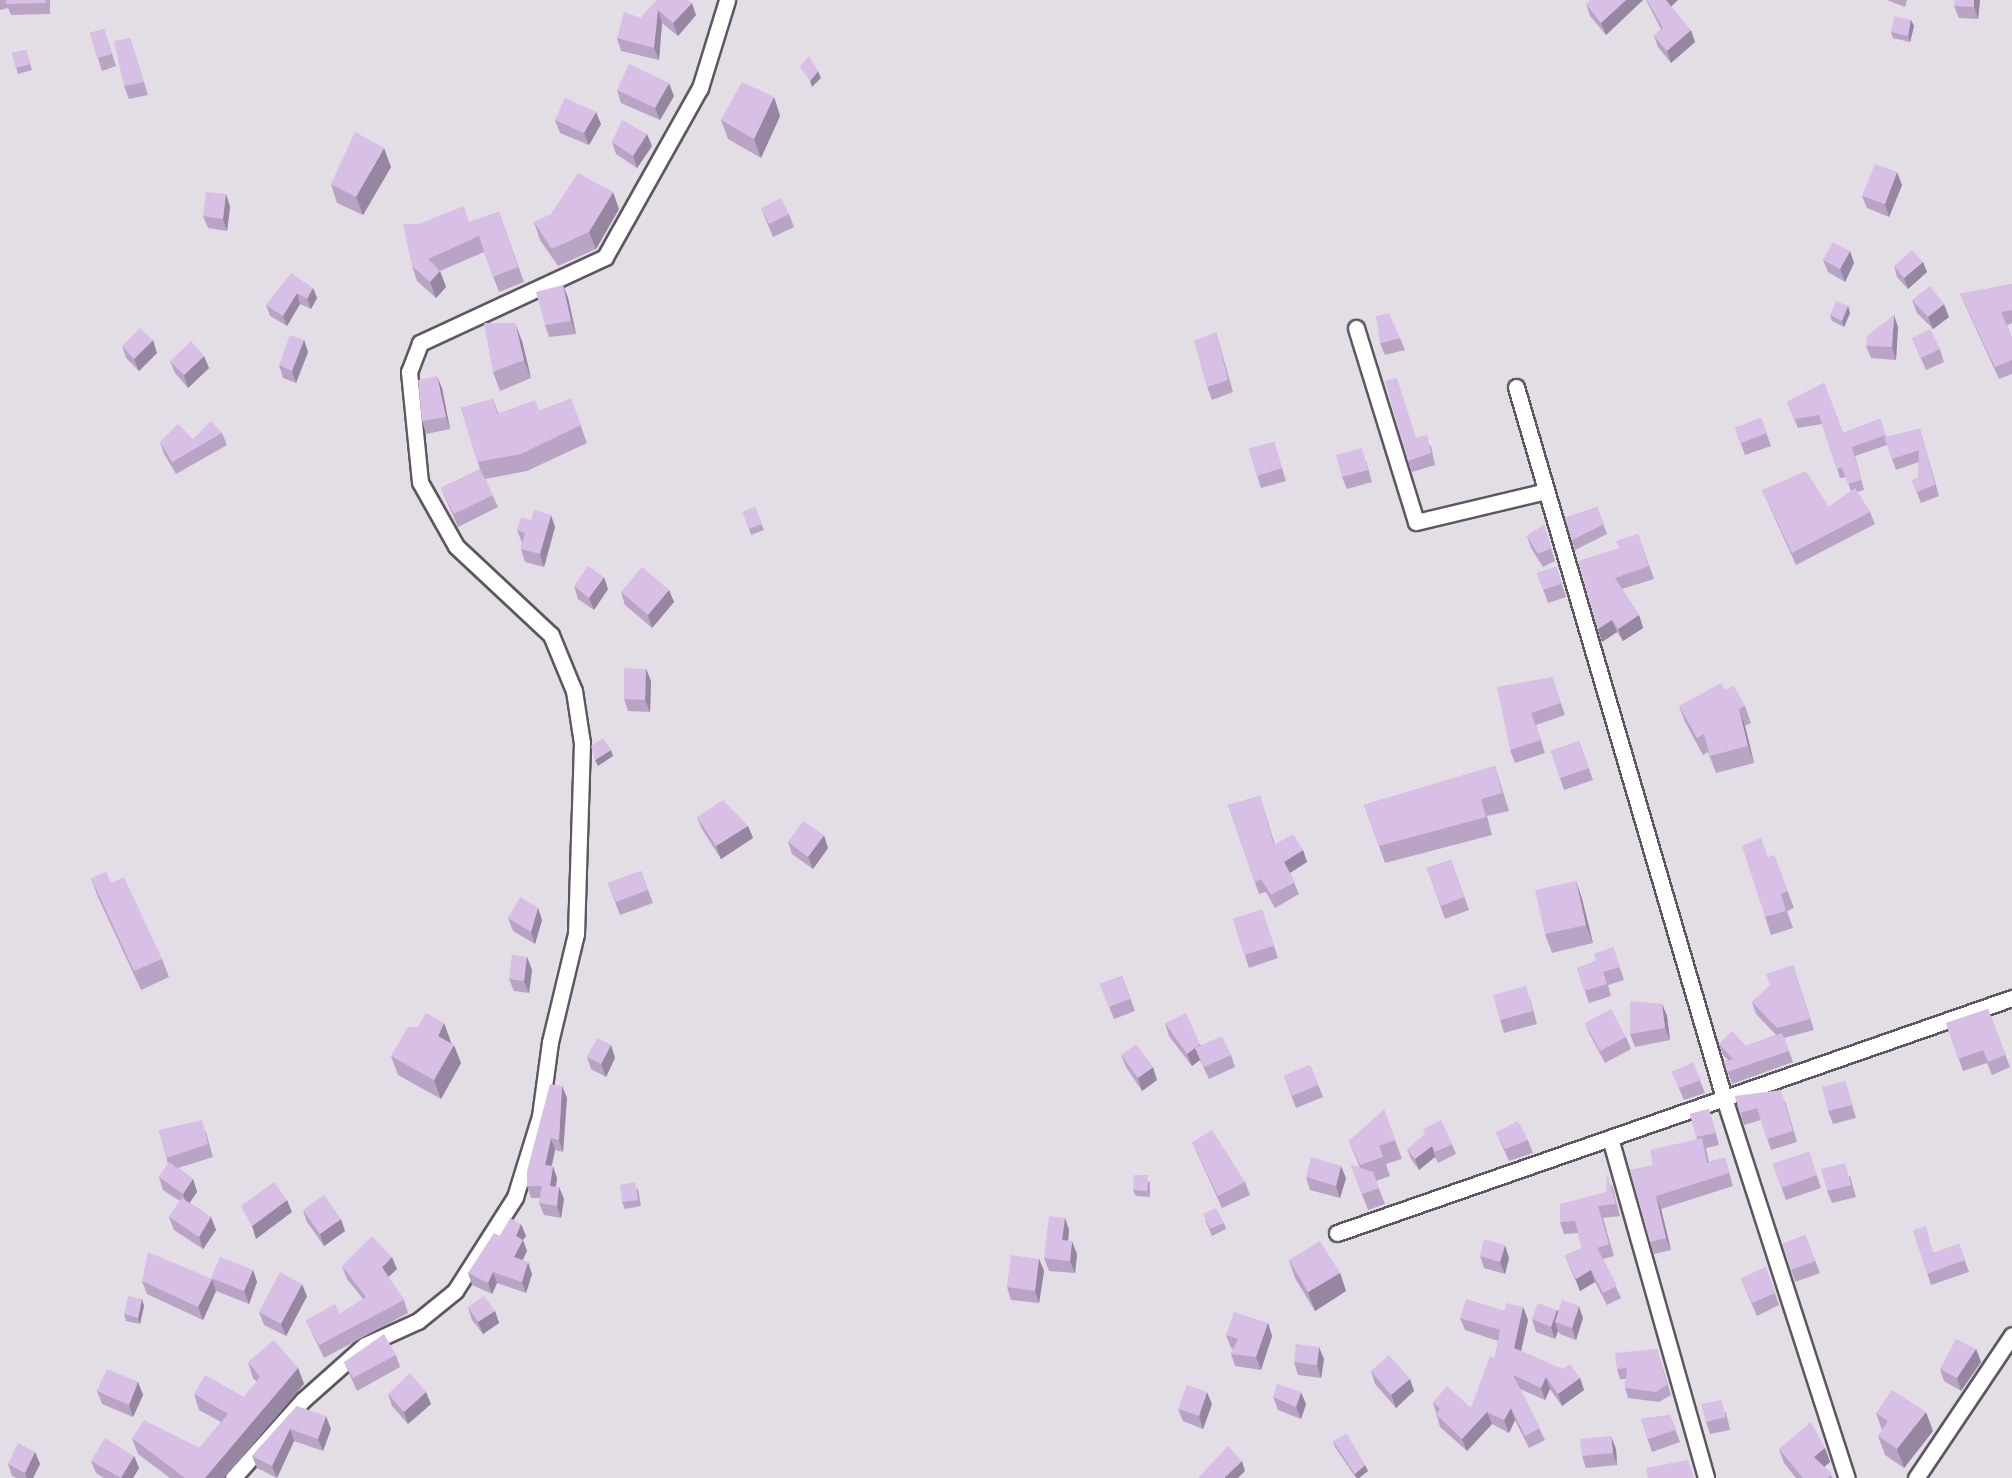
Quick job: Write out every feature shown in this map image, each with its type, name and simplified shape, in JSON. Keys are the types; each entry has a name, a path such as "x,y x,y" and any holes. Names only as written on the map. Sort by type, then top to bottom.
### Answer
{"street":[{"path":"234,1478 304,1400 365,1345 418,1321 454,1291 516,1196 540,1116 550,1042 576,934 582,743 574,691 550,635 456,546 420,482 409,372 420,342 605,257 700,88 727,0"},
{"path":"1356,328 1416,522 1546,491"},
{"path":"1516,387 1724,1098 1847,1478"},
{"path":"1337,1233 2012,998"},
{"path":"1610,1138 1706,1478"},
{"path":"1916,1478 2012,1334"}],"building":[{"path":"6,0 46,0 46,3 6,4"},
{"path":"657,0 692,3 673,23 658,10 654,48 617,38 624,12 641,18"},
{"path":"1590,0 1626,0 1601,23 1586,4"},
{"path":"1647,0 1666,0 1691,30 1667,51 1654,36 1663,28"},
{"path":"1955,0 1974,0 1974,7 1954,6"},
{"path":"1894,16 1911,20 1908,36 1891,32"},
{"path":"104,29 112,54 97,58 90,33"},
{"path":"130,38 144,82 124,86 114,41"},
{"path":"26,50 30,64 16,68 12,53"},
{"path":"809,56 818,71 810,81 800,67"},
{"path":"629,64 669,83 655,108 617,90"},
{"path":"742,82 774,97 754,139 721,120"},
{"path":"565,98 596,112 584,133 555,120"},
{"path":"622,120 647,134 633,156 612,142"},
{"path":"355,132 384,148 356,197 331,184"},
{"path":"1875,164 1897,172 1885,204 1862,196"},
{"path":"578,173 613,192 589,232 552,249 534,222 551,214"},
{"path":"206,192 226,194 223,219 203,216"},
{"path":"781,198 789,214 769,224 761,208"},
{"path":"464,206 469,222 499,212 518,267 493,277 479,236 428,259 440,271 430,282 412,266 403,224 419,224"},
{"path":"1833,242 1850,251 1840,269 1823,260"},
{"path":"1912,250 1923,262 1904,278 1894,266"},
{"path":"291,273 313,288 307,299 297,293 283,316 266,305"},
{"path":"2012,284 2012,310 2001,312 2012,338 2012,360 1995,367 1960,294"},
{"path":"563,285 571,321 545,325 536,292"},
{"path":"1930,286 1944,304 1928,317 1912,300"},
{"path":"1836,301 1848,306 1842,321 1830,315"},
{"path":"1389,313 1400,338 1380,343 1376,316"},
{"path":"1894,315 1892,347 1866,346 1867,336"},
{"path":"484,323 515,323 524,360 493,372"},
{"path":"140,328 153,340 134,359 122,346"},
{"path":"1930,329 1940,349 1921,358 1912,338"},
{"path":"1216,332 1228,380 1207,387 1194,341"},
{"path":"290,335 304,340 292,371 279,365"},
{"path":"191,341 204,356 184,375 170,361"},
{"path":"437,376 446,417 422,421 418,380"},
{"path":"1397,378 1416,438 1427,435 1431,453 1408,461 1385,381"},
{"path":"1824,383 1843,433 1880,419 1886,435 1852,447 1861,480 1848,484 1842,467 1837,469 1819,415 1794,419 1787,402"},
{"path":"493,399 497,414 535,400 539,411 571,399 581,425 521,454 477,462 461,408"},
{"path":"1761,418 1767,433 1741,443 1735,428"},
{"path":"211,421 222,433 172,462 160,442 178,424 193,439"},
{"path":"1920,429 1935,485 1917,492 1912,480 1918,478 1919,450 1892,459 1884,437"},
{"path":"1274,442 1282,468 1257,476 1249,449"},
{"path":"1362,448 1368,470 1342,477 1336,455"},
{"path":"480,469 493,495 454,514 441,488"},
{"path":"1806,471 1829,507 1855,488 1870,512 1792,553 1762,490"},
{"path":"755,507 762,524 749,529 743,512"},
{"path":"1597,507 1604,524 1572,540 1565,518"},
{"path":"534,510 551,515 540,554 521,549 525,533 517,530 521,517 531,520"},
{"path":"1544,525 1551,548 1538,554 1527,536"},
{"path":"1638,534 1649,566 1615,578 1639,615 1618,629 1612,620 1598,629 1578,561 1619,548 1616,541"},
{"path":"588,566 604,577 589,598 574,586"},
{"path":"642,567 669,590 648,615 621,592"},
{"path":"1556,567 1561,584 1543,590 1537,573"},
{"path":"624,668 646,669 645,700 624,699"},
{"path":"1552,677 1561,703 1531,713 1541,740 1510,750 1497,687"},
{"path":"1721,683 1725,690 1734,686 1745,706 1739,709 1748,746 1710,756 1704,734 1697,738 1679,706"},
{"path":"603,738 611,750 595,760 591,746"},
{"path":"1579,741 1589,768 1560,778 1551,751"},
{"path":"1495,766 1502,793 1481,799 1486,817 1379,846 1364,805"},
{"path":"1260,796 1274,845 1293,834 1303,850 1284,862 1295,882 1271,895 1261,879 1255,882 1228,805"},
{"path":"723,800 748,826 716,846 697,817"},
{"path":"803,821 824,835 808,857 788,842"},
{"path":"1761,838 1768,857 1774,855 1788,891 1781,894 1786,911 1765,917 1742,846"},
{"path":"1451,860 1464,897 1441,906 1427,868"},
{"path":"641,871 648,890 616,902 608,883"},
{"path":"106,872 111,883 124,877 162,959 134,971 91,878"},
{"path":"1576,881 1586,925 1545,934 1535,890"},
{"path":"520,897 538,908 531,932 508,918"},
{"path":"1262,910 1274,946 1244,955 1233,919"},
{"path":"1613,947 1620,967 1603,972 1607,984 1584,991 1577,968 1596,961 1594,954"},
{"path":"512,955 527,957 524,981 509,979"},
{"path":"1793,965 1810,1019 1777,1028 1752,1002 1770,985 1766,974"},
{"path":"1122,976 1130,999 1109,1007 1100,984"},
{"path":"1526,986 1533,1011 1500,1020 1493,995"},
{"path":"1630,1001 1662,1004 1665,1028 1630,1034"},
{"path":"1611,1009 1626,1037 1600,1051 1585,1023"},
{"path":"1988,1009 2005,1055 1988,1062 1983,1050 1958,1059 1946,1023"},
{"path":"426,1013 444,1023 438,1036 454,1045 434,1080 391,1056 408,1027 418,1027"},
{"path":"1186,1013 1200,1044 1187,1054 1165,1023"},
{"path":"1732,1031 1746,1046 1782,1033 1789,1051 1727,1072 1724,1062 1733,1059 1719,1044"},
{"path":"1222,1036 1231,1055 1204,1067 1195,1048"},
{"path":"597,1038 611,1045 601,1064 587,1057"},
{"path":"1136,1044 1153,1067 1138,1078 1121,1055"},
{"path":"1693,1063 1701,1080 1679,1088 1672,1072"},
{"path":"1310,1065 1318,1085 1292,1096 1284,1076"},
{"path":"1845,1081 1852,1105 1828,1111 1822,1087"},
{"path":"550,1084 562,1086 559,1140 551,1138 545,1165 553,1166 550,1186 559,1187 557,1206 539,1203 542,1186 527,1186 527,1171"},
{"path":"1781,1090 1793,1131 1767,1139 1757,1108 1740,1113 1735,1096"},
{"path":"1709,1109 1715,1133 1696,1137 1690,1114"},
{"path":"1384,1110 1395,1140 1379,1146 1383,1157 1360,1165 1349,1141"},
{"path":"202,1120 208,1144 166,1158 159,1130"},
{"path":"1441,1120 1452,1144 1435,1152 1432,1146 1415,1159 1407,1149 1425,1134 1423,1129"},
{"path":"1518,1121 1528,1140 1505,1149 1496,1132"},
{"path":"1212,1130 1245,1182 1218,1196 1192,1142"},
{"path":"1702,1138 1707,1163 1725,1158 1729,1173 1656,1196 1666,1238 1650,1242 1630,1170 1653,1165 1650,1150"},
{"path":"1809,1152 1817,1175 1781,1188 1773,1164"},
{"path":"1311,1157 1341,1166 1336,1186 1306,1177"},
{"path":"169,1162 193,1179 183,1194 159,1177"},
{"path":"1845,1163 1851,1185 1827,1191 1821,1169"},
{"path":"1351,1165 1373,1172 1379,1188 1362,1194"},
{"path":"1607,1173 1616,1204 1598,1206 1609,1244 1597,1248 1617,1286 1603,1293 1591,1270 1576,1279 1565,1256 1582,1248 1575,1221 1560,1222 1560,1204 1606,1192"},
{"path":"1134,1175 1148,1175 1147,1191 1133,1190"},
{"path":"274,1182 287,1200 252,1226 241,1206"},
{"path":"635,1182 638,1200 622,1202 620,1185"},
{"path":"324,1195 341,1219 320,1234 303,1210"},
{"path":"182,1198 211,1217 199,1237 169,1217"},
{"path":"1216,1208 1224,1223 1210,1229 1203,1214"},
{"path":"1049,1216 1065,1218 1062,1240 1072,1241 1070,1261 1044,1258"},
{"path":"510,1218 521,1224 516,1236 523,1240 514,1257 528,1262 522,1282 493,1272 488,1283 468,1273 494,1233 500,1236"},
{"path":"1926,1226 1933,1253 1959,1244 1965,1260 1927,1274 1913,1230"},
{"path":"1805,1235 1815,1261 1791,1270 1783,1244"},
{"path":"372,1236 392,1257 382,1267 404,1300 319,1345 306,1320 335,1304 340,1314 366,1297 342,1266"},
{"path":"1484,1239 1505,1245 1500,1262 1480,1256"},
{"path":"1320,1241 1340,1273 1308,1292 1289,1260"},
{"path":"148,1252 212,1279 198,1307 142,1281"},
{"path":"1011,1255 1039,1259 1035,1291 1007,1287"},
{"path":"220,1257 253,1270 244,1291 211,1278"},
{"path":"1766,1267 1775,1293 1752,1303 1741,1279"},
{"path":"280,1272 302,1284 281,1324 259,1312"},
{"path":"128,1296 142,1299 138,1318 124,1314"},
{"path":"484,1296 495,1311 478,1322 468,1307"},
{"path":"1466,1299 1505,1311 1506,1303 1523,1307 1514,1348 1563,1369 1570,1364 1580,1378 1558,1394 1546,1377 1541,1388 1513,1375 1540,1428 1525,1436 1511,1408 1504,1420 1487,1412 1462,1439 1436,1414 1440,1409 1433,1402 1447,1386 1471,1408 1490,1356 1495,1358 1500,1330 1460,1318"},
{"path":"1562,1300 1579,1306 1572,1328 1555,1322"},
{"path":"1538,1303 1557,1310 1551,1327 1532,1319"},
{"path":"1234,1312 1268,1323 1256,1357 1231,1354 1238,1339 1226,1335"},
{"path":"384,1334 396,1355 353,1378 344,1362"},
{"path":"1956,1339 1976,1349 1957,1378 1940,1369"},
{"path":"274,1340 298,1368 205,1478 185,1478 132,1438 144,1420 200,1448 228,1414 194,1394 205,1375 244,1397 260,1377 248,1362"},
{"path":"1296,1344 1319,1347 1317,1365 1294,1362"},
{"path":"1657,1349 1667,1385 1656,1392 1625,1388 1627,1368 1617,1369 1615,1353"},
{"path":"1389,1355 1410,1379 1391,1395 1371,1371"},
{"path":"107,1369 138,1382 129,1405 97,1391"},
{"path":"410,1373 426,1392 404,1412 388,1394"},
{"path":"1277,1384 1301,1392 1296,1407 1273,1397"},
{"path":"1187,1385 1207,1392 1199,1416 1178,1409"},
{"path":"1892,1390 1926,1412 1897,1449 1878,1436 1888,1421 1876,1413"},
{"path":"1721,1400 1726,1417 1706,1422 1701,1404"},
{"path":"297,1406 326,1416 318,1439 290,1429 272,1466 252,1456"},
{"path":"1670,1415 1675,1430 1648,1439 1641,1419"},
{"path":"1811,1422 1825,1448 1814,1457 1832,1474 1828,1478 1803,1478 1779,1449"},
{"path":"1347,1434 1365,1465 1355,1474 1333,1441"},
{"path":"1611,1436 1613,1453 1582,1456 1580,1439"},
{"path":"105,1438 134,1456 121,1478 91,1461"},
{"path":"18,1443 35,1452 25,1473 8,1464"},
{"path":"1228,1446 1242,1461 1224,1478 1198,1478"},
{"path":"1688,1460 1694,1478 1648,1478 1646,1468"}]}
